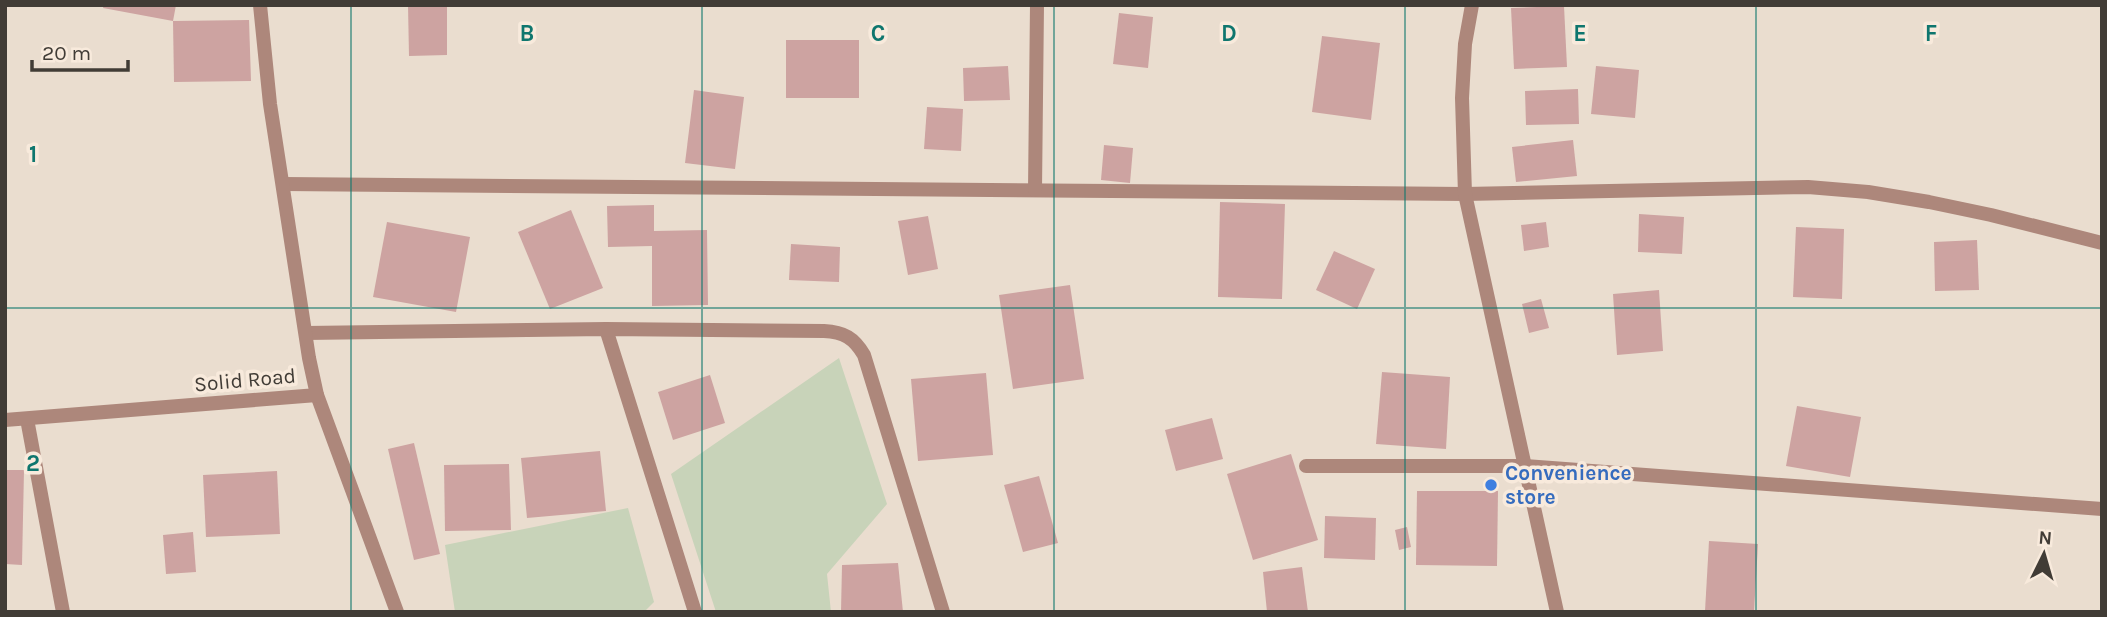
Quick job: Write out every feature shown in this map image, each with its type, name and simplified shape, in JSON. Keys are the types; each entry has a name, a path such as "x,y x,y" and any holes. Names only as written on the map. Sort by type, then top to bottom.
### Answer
{"street":[{"name":"Solid Road","path":"5,420 317,395 270,104 260,5"},
{"path":"1035,190 1037,5"},
{"path":"1472,5 1465,44 1462,99 1465,194 1558,612"},
{"path":"284,184 1465,194 1808,187 1868,192 1929,202 2102,243"},
{"path":"606,329 695,612"},
{"path":"306,333 606,329 838,332 857,343 864,355 943,612"},
{"path":"317,395 397,612"},
{"path":"27,419 63,612"},
{"path":"1306,466 1525,466 2102,509"}],"green space":[{"path":"839,358 887,504 827,574 831,612 716,612 671,474"},
{"path":"628,508 654,602 644,612 455,612 445,545"}],"building":[{"path":"104,5 176,5 173,21 103,8"},
{"path":"408,5 447,5 447,55 409,56"},
{"path":"1564,6 1567,67 1514,69 1511,8"},
{"path":"1119,13 1153,17 1148,68 1113,64"},
{"path":"249,20 251,81 174,82 173,21"},
{"path":"1322,36 1380,43 1371,120 1312,112"},
{"path":"786,40 859,40 859,98 786,98"},
{"path":"1008,66 1010,100 964,101 963,68"},
{"path":"1596,66 1639,70 1635,118 1591,114"},
{"path":"1578,89 1579,124 1526,125 1525,91"},
{"path":"694,90 744,97 735,169 685,163"},
{"path":"927,107 963,109 961,151 924,149"},
{"path":"1573,140 1577,176 1516,182 1512,147"},
{"path":"1104,145 1133,148 1130,183 1101,180"},
{"path":"1220,202 1285,204 1282,299 1218,297"},
{"path":"654,205 654,231 707,230 708,305 652,306 652,246 608,247 607,206"},
{"path":"571,210 603,288 550,309 518,232"},
{"path":"1639,214 1684,217 1682,254 1638,252"},
{"path":"928,216 938,269 908,275 898,221"},
{"path":"387,222 470,237 456,312 373,297"},
{"path":"1546,222 1549,247 1524,251 1521,225"},
{"path":"1796,227 1844,229 1842,299 1793,297"},
{"path":"1977,240 1979,290 1935,291 1934,242"},
{"path":"791,244 840,247 839,282 789,280"},
{"path":"1334,251 1375,269 1357,309 1316,290"},
{"path":"1070,285 1084,379 1013,389 999,295"},
{"path":"1659,290 1663,351 1617,355 1613,294"},
{"path":"1541,299 1549,328 1529,333 1522,304"},
{"path":"1382,372 1450,377 1446,449 1376,444"},
{"path":"986,373 993,455 918,461 911,379"},
{"path":"710,375 725,423 673,440 658,392"},
{"path":"1797,406 1861,417 1850,477 1786,466"},
{"path":"1212,418 1223,459 1176,471 1165,430"},
{"path":"414,443 440,554 414,560 388,449"},
{"path":"600,451 606,511 527,518 521,458"},
{"path":"1291,454 1318,540 1253,560 1227,474"},
{"path":"509,464 511,530 445,531 444,465"},
{"path":"5,470 24,470 22,565 5,564"},
{"path":"277,471 280,534 206,537 203,475"},
{"path":"1039,476 1058,543 1023,552 1004,485"},
{"path":"1417,491 1498,491 1497,566 1416,565"},
{"path":"1325,516 1376,518 1375,560 1324,558"},
{"path":"1407,527 1411,547 1399,550 1395,530"},
{"path":"193,532 196,572 166,574 163,535"},
{"path":"1709,541 1758,544 1754,612 1705,611"},
{"path":"898,563 903,612 841,612 842,565"},
{"path":"1302,567 1308,612 1267,612 1263,572"}],"place":[{"name":"Convenience store","path":"1491,485"}]}
